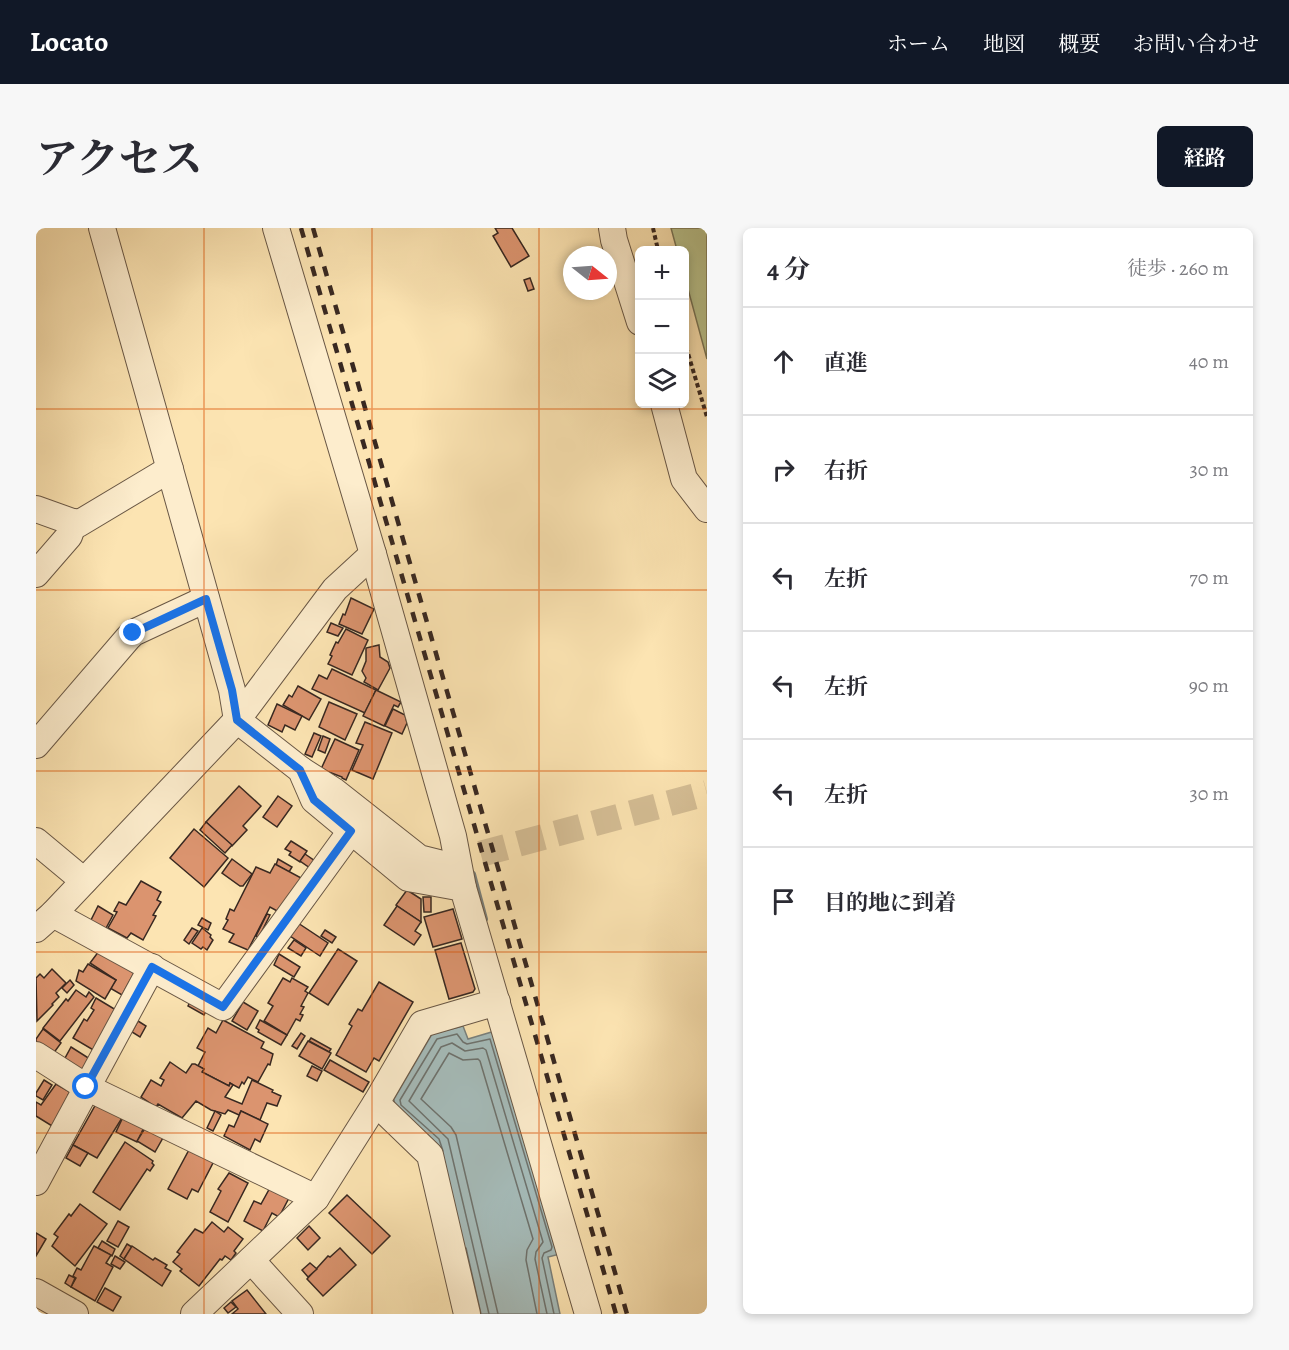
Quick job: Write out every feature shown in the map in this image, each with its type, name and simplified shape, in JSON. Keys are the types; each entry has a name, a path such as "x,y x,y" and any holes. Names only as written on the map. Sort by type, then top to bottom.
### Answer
{"street":[{"path":"102,228 232,690 237,720 300,770 334,791 419,858 443,864"},
{"path":"276,228 373,554 453,836 463,888 588,1314"},
{"path":"612,228 635,309"},
{"path":"665,408 684,479 704,501"},
{"path":"36,509 78,524 170,469"},
{"path":"36,574 69,536 74,522"},
{"path":"351,831 223,1007 152,967 45,921 237,720 335,589 373,554"},
{"path":"36,745 128,638 206,599"},
{"path":"300,770 314,800 408,878 463,888"},
{"path":"36,841 84,881"},
{"path":"36,1182 152,967"},
{"path":"194,1314 316,1198 376,1103 422,1023 497,1002"},
{"path":"36,1055 86,1087 316,1198"},
{"path":"376,1103 430,1155 467,1314"},
{"path":"251,1260 300,1314"},
{"path":"36,1292 75,1314"}],"path":[{"path":"653,228 657,246"},
{"path":"688,354 707,417"}],"green space":[{"path":"671,228 707,228 707,359 689,293 689,246 676,246"}],"water":[{"path":"463,1026 468,1039 495,1031 560,1254 548,1257 560,1314 476,1314 436,1144 395,1108 394,1099 432,1034"}],"building":[{"path":"495,228 512,228 529,256 511,267 493,236 498,233"},
{"path":"530,278 534,289 528,291 524,280"},
{"path":"351,598 374,609 362,634 339,624"},
{"path":"331,623 343,628 338,636 327,632"},
{"path":"346,629 368,640 352,675 328,664 336,642 338,643"},
{"path":"379,645 380,657 388,662 390,668 378,690 364,682 366,678 362,671 366,661 366,648"},
{"path":"332,669 376,690 365,713 312,689 319,675 327,679"},
{"path":"298,686 321,699 309,720 283,705 289,695 292,697"},
{"path":"376,690 401,702 398,707 394,705 384,726 363,716"},
{"path":"329,702 357,714 345,740 319,727"},
{"path":"277,704 302,716 295,730 285,725 282,732 268,725"},
{"path":"393,709 405,715 407,723 402,734 385,726"},
{"path":"365,722 392,733 373,779 352,770 363,745 356,743"},
{"path":"314,733 321,736 312,757 305,754"},
{"path":"323,736 330,739 325,753 318,750"},
{"path":"335,739 359,750 346,780 321,769"},
{"path":"239,786 261,806 243,826 247,830 232,846 206,822"},
{"path":"278,796 292,806 277,827 263,817"},
{"path":"206,822 232,845 225,853 200,830"},
{"path":"194,829 228,858 204,887 170,858"},
{"path":"291,841 307,851 300,862 289,855 291,852 285,849"},
{"path":"305,854 315,861 310,868 300,861"},
{"path":"232,859 252,874 243,886 222,873"},
{"path":"278,859 292,867 289,872 276,865"},
{"path":"275,864 303,879 279,912 270,907 248,950 229,942 234,934 223,929 230,909 234,911 256,867 270,873"},
{"path":"141,881 161,892 157,900 161,902 153,915 156,916 143,940 131,933 127,938 108,928 117,912 114,911 119,902 126,905"},
{"path":"407,890 421,899 421,922 396,905"},
{"path":"423,897 431,897 431,912 424,912"},
{"path":"98,906 113,915 105,930 90,922"},
{"path":"397,906 421,922 415,931 421,935 414,945 384,925"},
{"path":"453,909 462,939 433,947 424,917"},
{"path":"267,914 270,915 259,937 256,936"},
{"path":"202,918 211,923 208,930 198,925"},
{"path":"298,923 328,943 320,956 290,936"},
{"path":"192,928 198,931 189,944 184,940"},
{"path":"202,928 211,935 213,940 207,950 192,943"},
{"path":"325,930 336,937 332,943 321,936"},
{"path":"294,940 306,948 301,956 288,948"},
{"path":"461,943 475,989 473,992 449,999 435,950"},
{"path":"338,949 357,961 328,1005 309,993"},
{"path":"99,951 134,973 122,995 110,988 116,980 90,963"},
{"path":"279,954 300,967 294,977 274,965"},
{"path":"88,964 116,980 105,999 76,981 79,970 83,972"},
{"path":"52,969 66,983 56,993 59,997 53,1005 37,1021 36,978 40,974 44,978"},
{"path":"283,978 290,982 292,978 308,987 305,991 308,993 301,1006 304,1007 300,1014 303,1015 300,1021 296,1019 287,1035 264,1021 273,1006 268,1003"},
{"path":"70,980 74,985 67,993 62,988"},
{"path":"379,982 413,1002 379,1061 374,1058 366,1072 336,1055 352,1026 349,1024 358,1009 362,1011"},
{"path":"76,990 86,997 89,992 94,997 60,1041 43,1028"},
{"path":"96,998 121,1013 95,1051 73,1038 84,1019 87,1021 94,1010 91,1008"},
{"path":"191,1000 207,1009 204,1015 188,1006"},
{"path":"243,1002 258,1011 247,1030 232,1021"},
{"path":"223,1020 264,1042 261,1048 273,1054 270,1065 268,1064 258,1082 248,1077 239,1088 230,1083 229,1086 202,1072 204,1069 198,1066 205,1052 197,1048 208,1028 216,1033"},
{"path":"260,1020 287,1035 281,1045 258,1032 256,1028"},
{"path":"138,1021 146,1026 140,1037 132,1032"},
{"path":"43,1029 61,1043 53,1054 36,1042"},
{"path":"301,1033 305,1036 297,1049 292,1046"},
{"path":"311,1038 331,1049 329,1052 309,1041"},
{"path":"308,1041 331,1053 322,1069 299,1056"},
{"path":"71,1047 90,1059 83,1071 64,1060"},
{"path":"330,1060 369,1082 363,1092 324,1070"},
{"path":"170,1062 186,1073 192,1064 195,1064 204,1069 202,1072 229,1086 230,1083 233,1085 225,1097 242,1104 252,1080 281,1096 277,1106 267,1103 260,1120 241,1111 239,1115 228,1110 225,1114 211,1110 196,1101 182,1118 158,1104 156,1107 141,1097 151,1080 161,1086 164,1080 160,1078"},
{"path":"312,1066 322,1071 317,1081 307,1076"},
{"path":"44,1080 52,1085 43,1100 36,1096 36,1093"},
{"path":"56,1084 70,1092 68,1095 71,1097 52,1126 36,1116 36,1102 41,1105"},
{"path":"96,1104 122,1118 97,1158 73,1145"},
{"path":"215,1111 221,1115 213,1131 207,1128"},
{"path":"241,1111 268,1124 260,1142 255,1139 250,1150 224,1136 229,1125 234,1127"},
{"path":"124,1115 145,1125 137,1142 116,1132"},
{"path":"147,1125 164,1136 155,1152 137,1141"},
{"path":"125,1142 153,1161 154,1165 150,1171 147,1169 120,1210 93,1192"},
{"path":"73,1145 88,1153 80,1166 66,1158"},
{"path":"190,1148 214,1161 198,1192 192,1189 187,1199 168,1189"},
{"path":"229,1173 248,1183 228,1222 210,1212 221,1191 218,1189"},
{"path":"271,1186 290,1196 279,1217 272,1213 263,1231 244,1221 254,1201 261,1204"},
{"path":"347,1195 390,1236 372,1254 329,1213"},
{"path":"80,1204 107,1224 75,1266 52,1246 58,1237 54,1234"},
{"path":"118,1221 129,1227 118,1247 107,1241"},
{"path":"212,1222 224,1232 228,1227 243,1239 234,1251 236,1253 231,1260 225,1256 222,1260 220,1259 199,1286 180,1271 182,1269 173,1262 180,1254 177,1252 195,1229 203,1233"},
{"path":"309,1226 320,1238 308,1250 297,1238"},
{"path":"36,1233 46,1239 36,1256"},
{"path":"102,1241 115,1249 112,1256 98,1248"},
{"path":"127,1244 132,1247 124,1259 120,1256"},
{"path":"94,1246 111,1255 106,1263 113,1267 95,1301 71,1287 76,1278 73,1276 77,1268 81,1270"},
{"path":"132,1246 153,1260 155,1258 167,1265 165,1268 171,1271 162,1286 124,1259"},
{"path":"340,1248 356,1265 323,1296 307,1279 328,1256 330,1257"},
{"path":"115,1256 125,1262 120,1269 111,1264"},
{"path":"310,1263 317,1269 308,1277 302,1270"},
{"path":"69,1275 75,1278 71,1287 65,1283"},
{"path":"105,1288 121,1297 113,1311 97,1302"},
{"path":"247,1290 266,1314 232,1314 238,1309 232,1301"},
{"path":"231,1302 236,1307 228,1313 224,1308"}],"waterway":[{"path":"473,874 485,919"}],"tunnel":[{"path":"443,864 707,793"}],"railway":[{"path":"301,228 616,1314"},
{"path":"313,228 627,1314"}],"route":[{"path":"86,1087 152,967 223,1007 351,831 314,800 300,770 237,720 232,690 206,599 133,633"}]}
